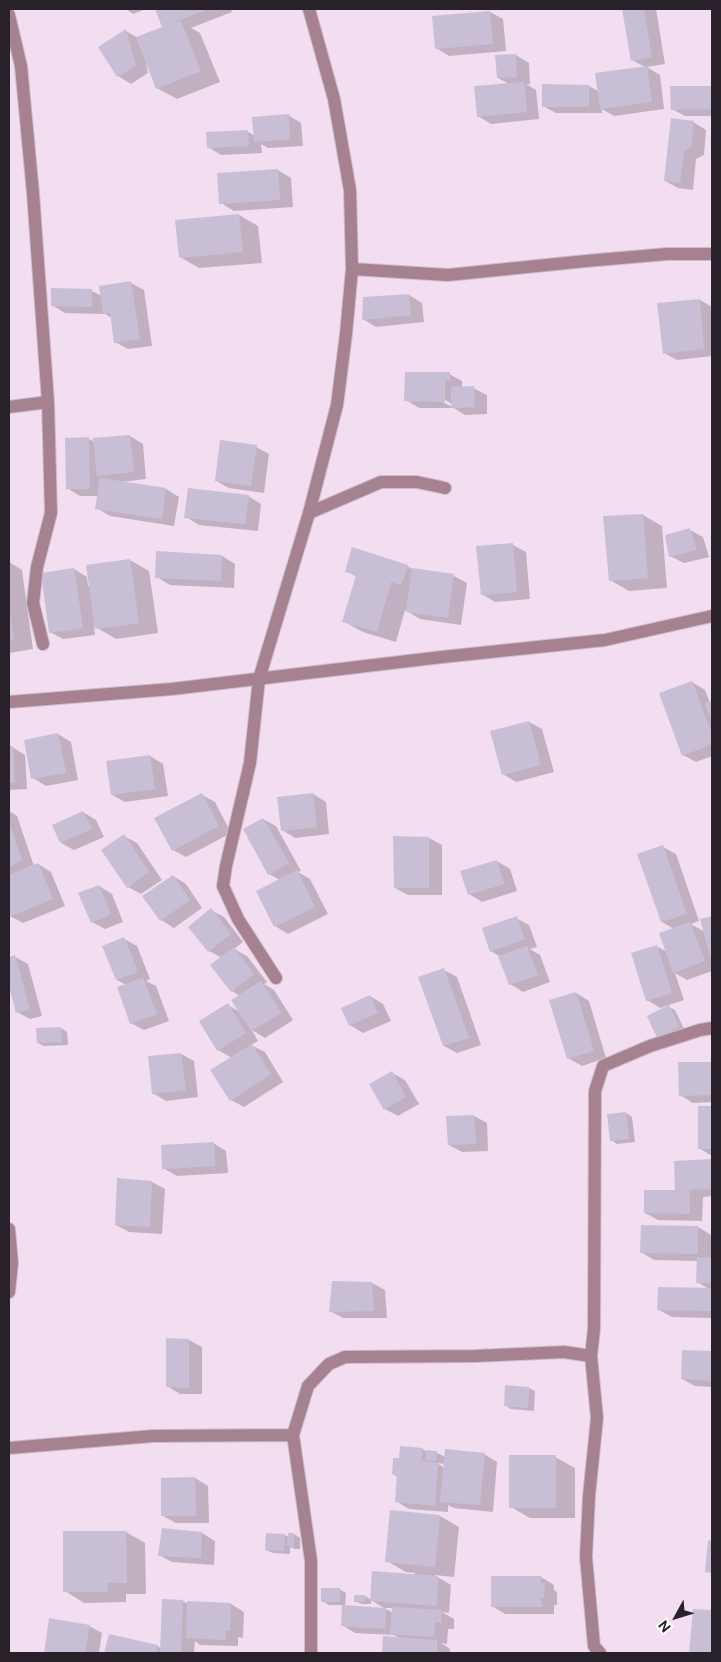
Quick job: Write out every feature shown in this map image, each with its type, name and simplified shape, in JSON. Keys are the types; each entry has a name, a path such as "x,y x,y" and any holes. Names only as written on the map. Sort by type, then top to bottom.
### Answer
{"street":[{"path":"276,978 238,919 223,886 250,764 259,679 309,513 337,404 346,334 352,269 350,190 334,99 309,9"},
{"path":"9,15 22,75 33,193 48,402 51,513 36,567 33,603 43,644"},
{"path":"352,269 448,275 667,254 712,254"},
{"path":"9,407 48,402"},
{"path":"309,513 380,482 417,482 445,488"},
{"path":"9,702 172,689 605,640 712,616"},
{"path":"600,1653 594,1646 586,1557 589,1496 597,1418 591,1356 594,1329 595,1091 603,1066 650,1046 712,1028"},
{"path":"9,1229 12,1263 9,1292"},
{"path":"311,1653 311,1560 294,1435 308,1386 330,1364 344,1356 475,1356 564,1352 591,1356"},
{"path":"9,1448 153,1436 294,1435"}],"building":[{"path":"155,9 208,9 169,24 181,21 201,71 156,89 136,37 162,27"},
{"path":"622,9 644,9 652,57 631,61"},
{"path":"490,11 493,44 435,49 432,16"},
{"path":"126,29 136,66 117,77 98,47"},
{"path":"516,54 517,77 497,78 495,55"},
{"path":"647,66 652,102 600,109 595,73"},
{"path":"524,82 527,112 477,117 474,86"},
{"path":"542,84 589,85 589,107 542,107"},
{"path":"670,86 712,86 712,109 671,110"},
{"path":"289,114 290,139 254,142 252,117"},
{"path":"671,118 694,121 691,147 684,152 680,183 664,181"},
{"path":"248,130 249,146 207,148 206,132"},
{"path":"278,169 280,200 219,204 217,173"},
{"path":"239,214 243,252 179,258 175,220"},
{"path":"131,281 140,339 114,343 110,313 103,314 99,286"},
{"path":"51,288 92,289 92,307 51,306"},
{"path":"409,294 411,315 362,320 363,297"},
{"path":"700,299 704,349 663,354 657,303"},
{"path":"405,372 450,372 450,380 445,380 445,402 404,401"},
{"path":"474,386 475,407 451,408 451,387"},
{"path":"130,435 134,472 97,476 93,438"},
{"path":"89,437 90,489 66,489 65,438"},
{"path":"220,440 257,445 251,486 215,481"},
{"path":"100,478 166,488 162,519 95,509"},
{"path":"188,488 249,495 245,524 184,518"},
{"path":"643,514 648,578 609,581 603,516"},
{"path":"690,528 697,550 669,557 665,535"},
{"path":"513,543 517,592 481,595 476,546"},
{"path":"352,547 408,565 401,585 391,582 377,632 342,622 356,575 345,572"},
{"path":"156,551 222,555 221,581 155,578"},
{"path":"130,559 139,623 95,629 86,565"},
{"path":"74,568 83,628 49,633 41,573"},
{"path":"412,568 454,574 448,618 406,612"},
{"path":"9,608 14,639 9,640"},
{"path":"692,681 712,734 712,744 682,756 659,693"},
{"path":"712,701 712,723 705,703"},
{"path":"529,721 541,765 502,775 490,731"},
{"path":"58,733 66,773 31,779 24,740"},
{"path":"9,746 13,746 15,782 9,783"},
{"path":"150,755 155,789 111,795 106,761"},
{"path":"202,793 219,826 172,851 154,818"},
{"path":"313,793 317,827 281,831 277,797"},
{"path":"83,811 92,829 60,843 52,825"},
{"path":"263,818 289,863 268,875 243,829"},
{"path":"9,822 22,860 9,867"},
{"path":"124,834 149,872 127,888 101,850"},
{"path":"393,836 429,837 429,888 394,888"},
{"path":"663,845 687,914 661,922 637,854"},
{"path":"497,860 504,884 468,895 460,871"},
{"path":"38,863 53,899 9,917 9,875"},
{"path":"297,870 315,907 274,927 256,891"},
{"path":"173,875 190,900 160,921 142,896"},
{"path":"99,885 111,914 91,923 78,893"},
{"path":"211,908 231,934 208,952 188,927"},
{"path":"517,916 525,939 490,952 482,928"},
{"path":"712,916 712,964 700,919"},
{"path":"690,922 705,961 673,973 659,933"},
{"path":"124,937 138,972 116,980 102,946"},
{"path":"657,945 672,993 646,1001 631,953"},
{"path":"527,946 538,975 509,985 498,956"},
{"path":"234,947 254,974 231,992 210,965"},
{"path":"15,955 30,1009 16,1013 9,986 9,957"},
{"path":"444,968 469,1038 443,1046 418,977"},
{"path":"143,978 157,1014 130,1024 117,987"},
{"path":"261,981 281,1013 251,1031 231,1000"},
{"path":"576,992 594,1051 567,1059 549,1000"},
{"path":"370,995 378,1013 349,1026 341,1008"},
{"path":"228,1003 246,1033 217,1051 199,1021"},
{"path":"669,1005 679,1027 657,1038 647,1016"},
{"path":"61,1027 62,1042 37,1043 36,1028"},
{"path":"252,1044 271,1074 230,1101 210,1070"},
{"path":"181,1053 186,1090 152,1094 148,1056"},
{"path":"678,1062 712,1062 712,1095 679,1096"},
{"path":"392,1071 406,1097 384,1110 369,1084"},
{"path":"698,1106 712,1106 712,1149 698,1149"},
{"path":"626,1112 629,1139 610,1141 607,1114"},
{"path":"474,1115 476,1144 448,1145 446,1116"},
{"path":"214,1142 215,1166 162,1169 161,1145"},
{"path":"712,1159 712,1189 684,1190 690,1191 690,1214 644,1213 644,1190 675,1190 674,1161"},
{"path":"117,1178 152,1181 150,1227 115,1225"},
{"path":"641,1225 698,1226 698,1254 640,1253"},
{"path":"697,1257 712,1258 712,1283 696,1283"},
{"path":"332,1281 372,1282 374,1311 329,1312"},
{"path":"658,1287 712,1288 712,1311 657,1310"},
{"path":"166,1338 189,1339 189,1388 166,1387"},
{"path":"682,1350 712,1351 712,1381 681,1379"},
{"path":"505,1385 529,1387 528,1408 504,1406"},
{"path":"400,1446 423,1448 422,1461 438,1463 435,1506 395,1502 397,1475 392,1474 393,1458 399,1458"},
{"path":"445,1449 485,1453 480,1505 440,1502"},
{"path":"426,1450 437,1451 436,1461 425,1460"},
{"path":"509,1455 556,1455 556,1508 509,1508"},
{"path":"195,1477 196,1516 161,1516 161,1478"},
{"path":"390,1510 440,1515 435,1567 385,1562"},
{"path":"162,1528 202,1532 201,1558 158,1556"},
{"path":"63,1531 126,1531 127,1583 107,1583 108,1592 63,1592"},
{"path":"266,1533 285,1534 284,1551 265,1550"},
{"path":"288,1533 294,1533 294,1547 287,1546"},
{"path":"708,1540 712,1541 712,1573 705,1572"},
{"path":"372,1571 438,1576 437,1606 370,1601"},
{"path":"491,1576 541,1576 541,1583 545,1583 544,1598 541,1598 542,1607 491,1607"},
{"path":"321,1588 340,1588 340,1602 321,1602"},
{"path":"354,1595 365,1595 365,1602 354,1602"},
{"path":"162,1599 183,1600 181,1653 160,1653"},
{"path":"187,1601 231,1603 230,1631 226,1631 226,1640 186,1638"},
{"path":"342,1605 386,1608 385,1629 341,1626"},
{"path":"392,1607 442,1610 441,1623 435,1622 434,1637 390,1634"},
{"path":"693,1609 712,1610 712,1653 689,1653"},
{"path":"49,1618 90,1625 85,1653 44,1653"},
{"path":"109,1634 158,1645 156,1653 104,1653"},
{"path":"383,1636 437,1640 437,1653 382,1653"}]}
